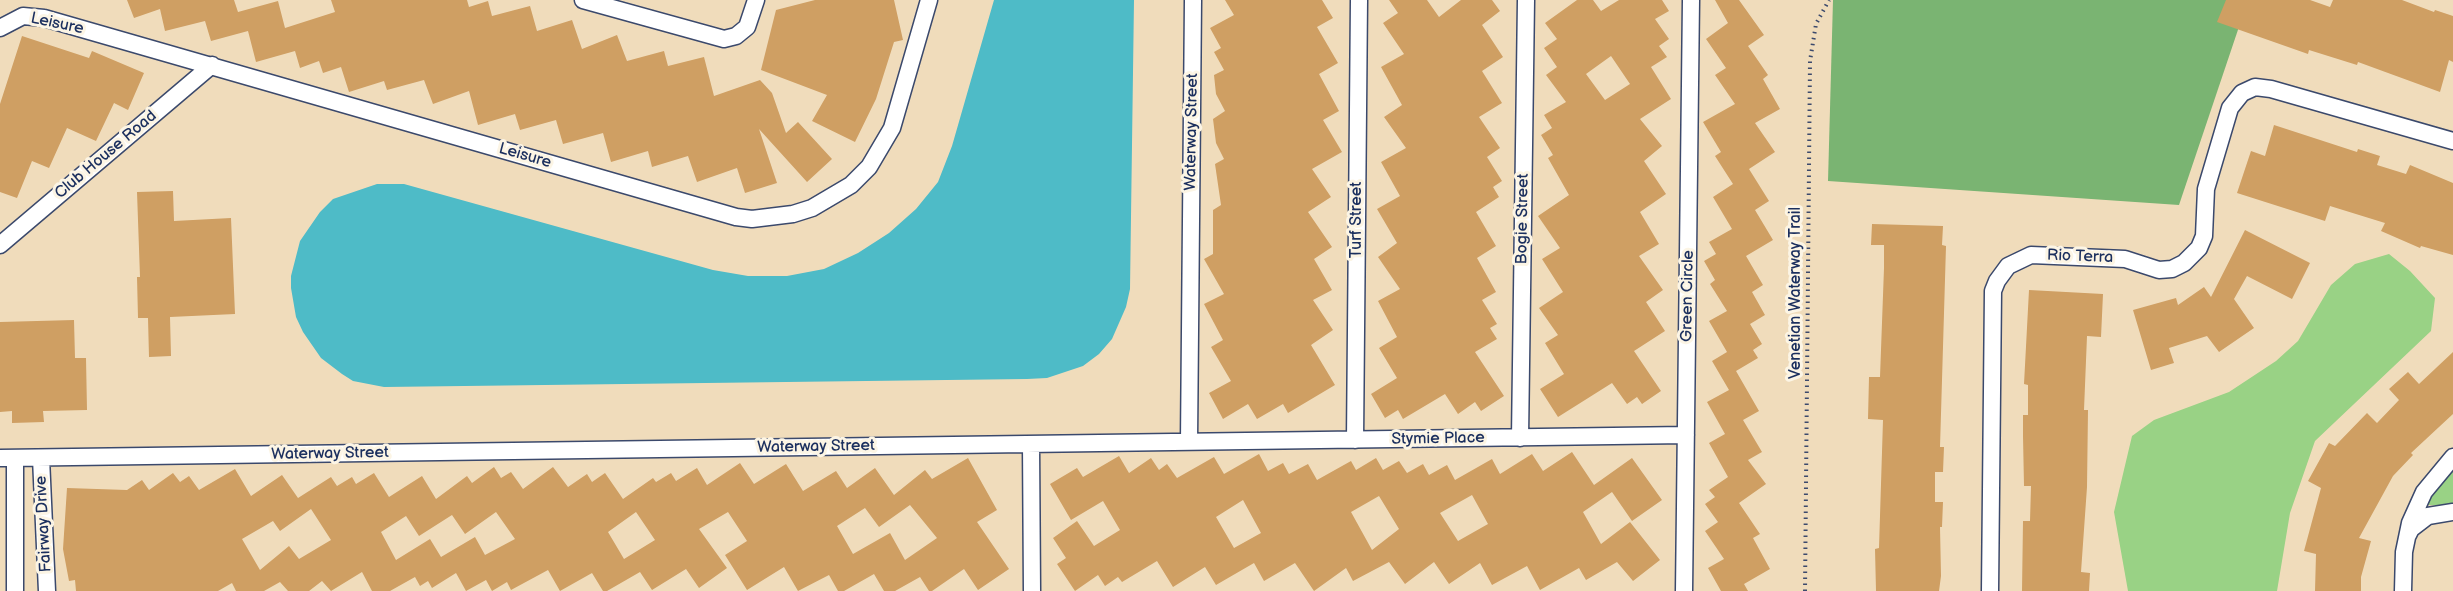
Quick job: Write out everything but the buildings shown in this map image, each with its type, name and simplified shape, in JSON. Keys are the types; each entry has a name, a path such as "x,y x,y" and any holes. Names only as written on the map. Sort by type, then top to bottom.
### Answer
{"street":[{"path":"583,0 724,39 736,36 747,27 756,0"},
{"name":"Leisure","path":"0,28 12,20 32,16 212,65 736,217 772,218 812,208 832,198 869,167 892,128 930,0"},
{"name":"Waterway Street","path":"7,458 1190,442 1193,0"},
{"name":"Turf Street","path":"1356,440 1359,0"},
{"name":"Bogie Street","path":"1520,438 1526,0"},
{"name":"Green Circle","path":"1684,591 1691,0"},
{"name":"Club House Road","path":"0,245 212,65"},
{"name":"Rio Terra","path":"1990,591 1994,291 1996,281 2008,266 2031,255 2125,259 2159,270 2184,263 2199,248 2204,236 2206,189 2230,108 2242,93 2255,87 2271,88 2453,141"},
{"name":"Stymie Place","path":"1190,442 1686,435"},
{"path":"1031,444 1032,591"},
{"path":"2403,591 2406,539 2424,492 2453,457"},
{"path":"7,458 15,591"},
{"name":"Fairway Drive","path":"41,458 47,591"},
{"path":"2406,539 2411,529 2428,516 2453,512"}],"path":[{"name":"Venetian Waterway Trail","path":"1805,591 1810,61 1816,24 1829,0"}],"green space":[{"path":"1833,0 2248,0 2179,205 1828,181"},
{"path":"2389,254 2410,271 2435,298 2431,331 2315,441 2290,513 2277,591 2128,591 2114,512 2132,436 2154,420 2229,392 2276,361 2298,341 2331,285 2355,264"},
{"path":"2453,465 2453,506 2429,505 2427,496"}],"water":[{"path":"994,0 1134,0 1130,289 1126,307 1112,339 1099,354 1083,366 1047,378 1027,379 384,387 353,381 342,374 321,358 303,332 296,317 291,288 291,276 300,241 320,212 333,199 377,184 404,184 713,270 748,276 787,276 824,269 858,253 889,233 916,209 938,182 952,146"}]}
